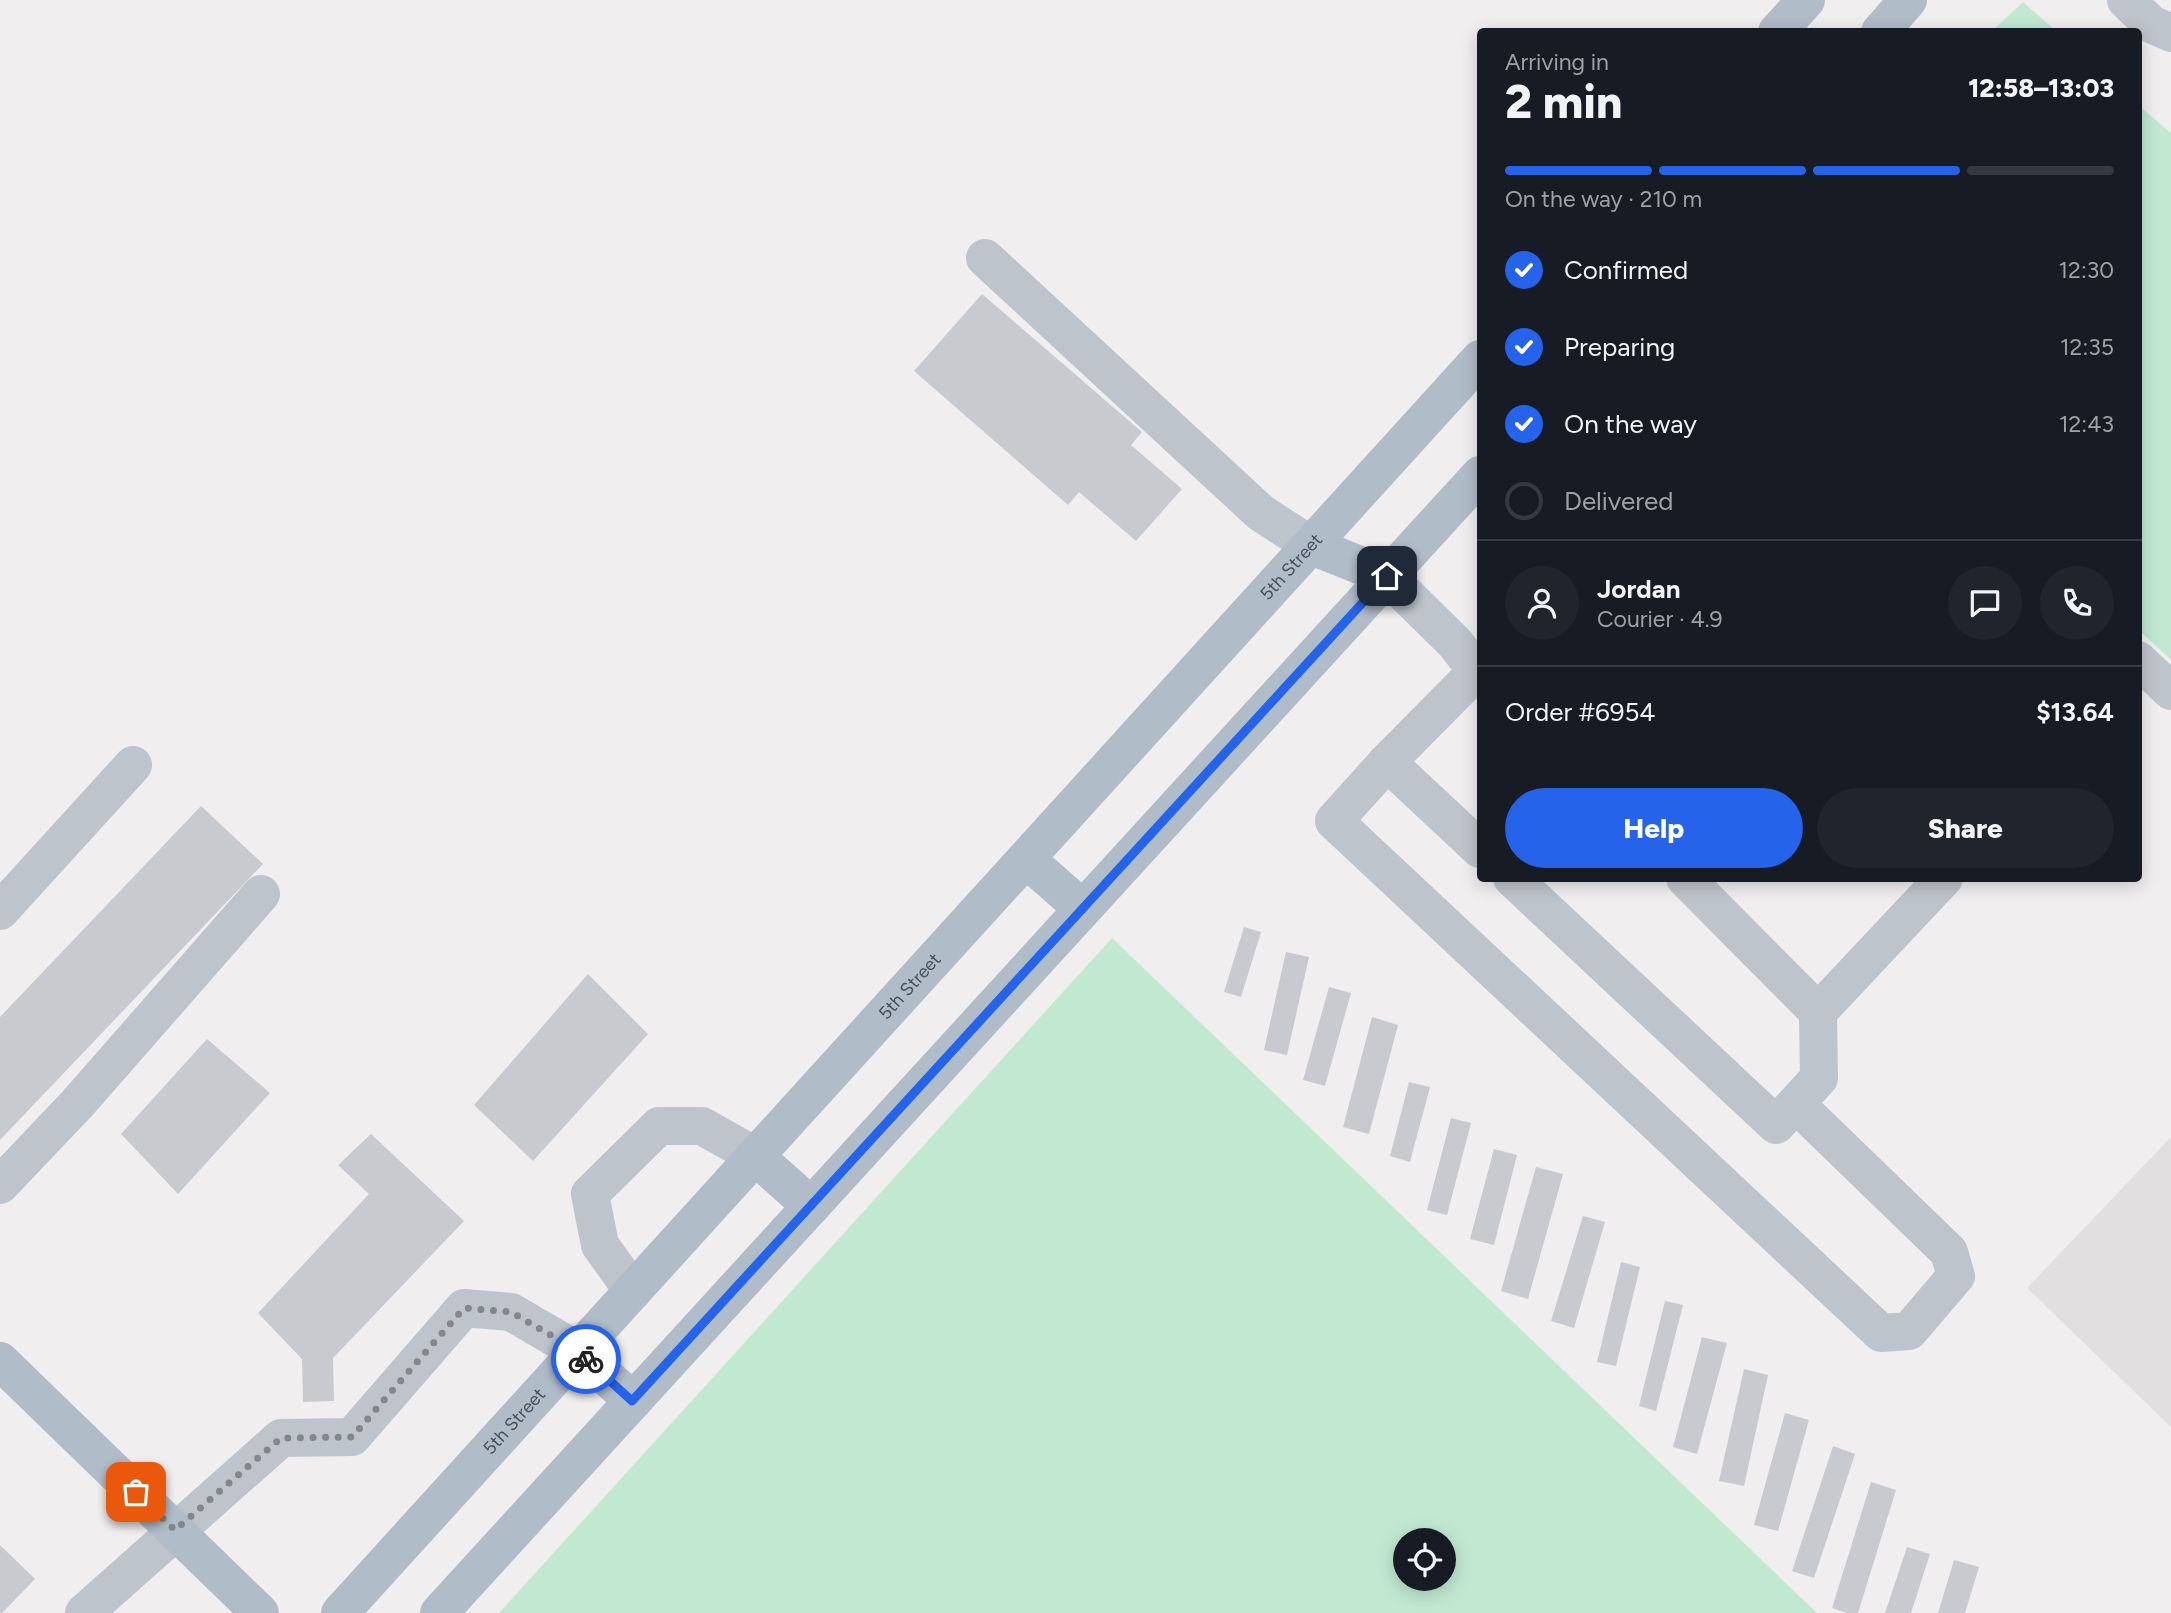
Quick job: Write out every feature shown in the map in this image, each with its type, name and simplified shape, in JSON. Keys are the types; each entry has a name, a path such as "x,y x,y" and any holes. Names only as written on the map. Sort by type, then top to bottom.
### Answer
{"main road":[{"path":"1781,28 1806,0"},
{"path":"1884,28 1908,0"},
{"name":"5th Street","path":"340,1613 1477,362"},
{"path":"439,1613 1477,478"},
{"path":"1311,546 1387,576"},
{"path":"1026,859 1082,908"},
{"path":"755,1156 811,1206"},
{"path":"578,1351 632,1401"},
{"path":"0,1361 260,1613"}],"street":[{"path":"2126,0 2151,24 2171,33"},
{"path":"985,258 1261,513 1311,546"},
{"path":"1387,576 1455,643 1477,670"},
{"path":"2142,664 2171,691"},
{"path":"1477,674 1387,762 1334,821 1881,1333 1909,1331 1956,1276 1949,1252 1796,1104"},
{"path":"1387,762 1477,846"},
{"path":"0,911 133,765"},
{"path":"1516,882 1776,1125 1819,1078 1818,1012 1689,882"},
{"path":"1818,1012 1940,882"},
{"path":"0,1185 77,1104 261,894"},
{"path":"632,1291 600,1245 590,1194 659,1126 702,1126 755,1156"},
{"path":"91,1611 175,1530 281,1438 352,1437 464,1308 511,1312 578,1351"}],"shaded area":[{"path":"2171,1137 2171,1427 2027,1288"}],"green space":[{"path":"2023,2 2053,28 1995,28"},
{"path":"2142,108 2171,133 2171,660 2142,633"},
{"path":"1112,938 1817,1613 499,1613"}],"building":[{"path":"982,294 1142,432 1131,445 1182,489 1136,541 1079,492 1068,505 914,371"},
{"path":"201,806 263,864 0,1140 0,1017"},
{"path":"1244,927 1261,932 1241,997 1224,992"},
{"path":"1286,952 1309,957 1287,1055 1264,1050"},
{"path":"588,974 648,1034 533,1161 474,1105"},
{"path":"1329,987 1351,993 1325,1086 1303,1080"},
{"path":"1372,1017 1398,1025 1369,1134 1343,1127"},
{"path":"207,1039 270,1093 178,1194 121,1134"},
{"path":"1409,1082 1430,1087 1410,1162 1390,1156"},
{"path":"1451,1118 1471,1123 1447,1215 1427,1210"},
{"path":"371,1134 464,1221 333,1358 334,1401 303,1402 302,1359 258,1313 369,1194 338,1165"},
{"path":"1494,1149 1517,1155 1494,1245 1470,1239"},
{"path":"1536,1167 1563,1174 1528,1299 1501,1291"},
{"path":"1583,1216 1605,1222 1574,1328 1551,1321"},
{"path":"1621,1262 1640,1267 1616,1366 1597,1362"},
{"path":"1665,1301 1683,1305 1656,1411 1639,1406"},
{"path":"1702,1337 1727,1343 1697,1454 1673,1447"},
{"path":"1744,1369 1768,1375 1744,1486 1719,1481"},
{"path":"1785,1413 1809,1420 1778,1531 1754,1525"},
{"path":"1833,1446 1855,1454 1814,1578 1792,1571"},
{"path":"1871,1482 1896,1490 1858,1613 1847,1613 1832,1608"},
{"path":"0,1545 35,1579 2,1613 0,1613"},
{"path":"1907,1547 1930,1554 1911,1613 1885,1613"},
{"path":"1954,1560 1979,1567 1965,1613 1938,1613"}],"way so far":[{"path":"136,1492 175,1530 281,1438 352,1437 464,1308 511,1312 578,1351 586,1359"}],"route":[{"path":"586,1359 632,1401 1387,576"}]}
